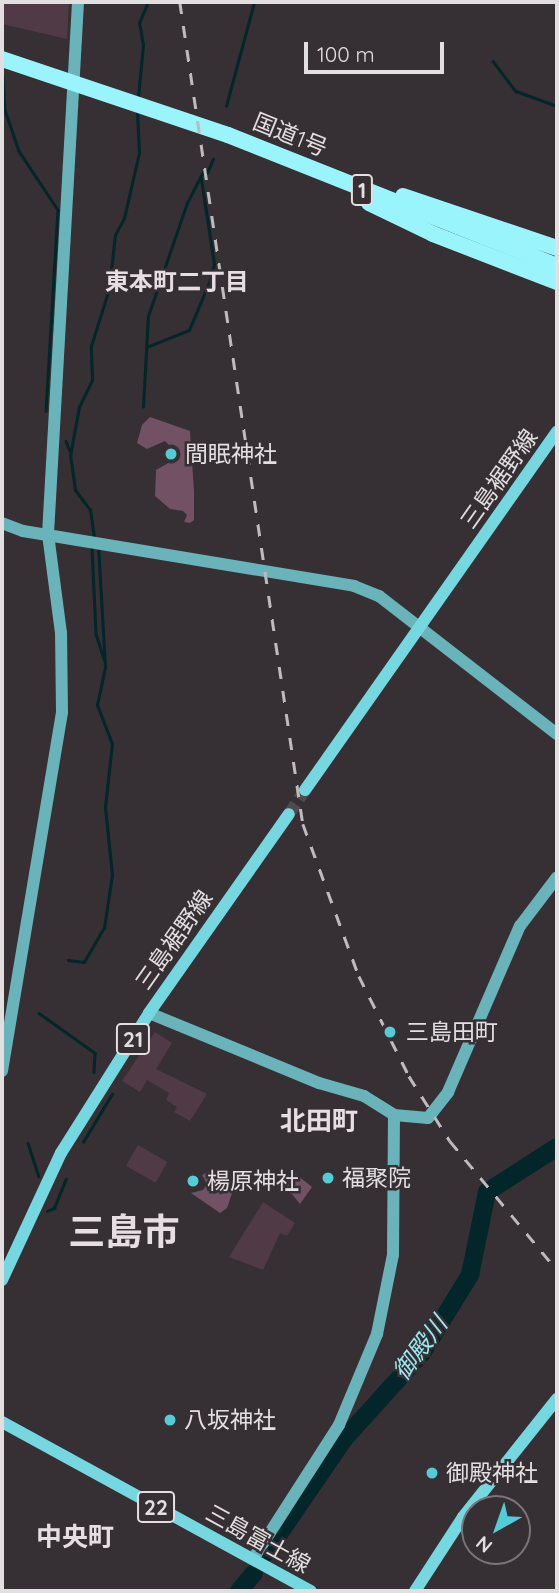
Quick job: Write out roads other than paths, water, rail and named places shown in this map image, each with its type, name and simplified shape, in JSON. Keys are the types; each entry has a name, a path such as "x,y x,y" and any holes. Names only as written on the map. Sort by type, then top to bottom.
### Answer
{"highway":[{"name":"国道1号","path":"2,59 228,135 496,244 557,266"},
{"name":"1","path":"315,169 343,191 433,234 557,282"},
{"name":"1","path":"367,192 384,190 557,248"}],"main road":[{"name":"三島裾野線","path":"305,790 557,432"},
{"name":"三島裾野線","path":"2,1280 61,1153 149,1013 289,814"},
{"path":"415,1591 463,1517 557,1399"},
{"name":"三島富士線","path":"2,1422 311,1591"}],"street":[{"path":"2,1071 62,712 61,633 48,534 78,2"},
{"path":"2,523 48,534 354,586 379,596 557,734"},
{"path":"149,1013 319,1083 364,1096 394,1115 421,1119 440,1106 520,926 557,877"},
{"path":"253,1559 339,1425 377,1334 393,1255 394,1115"}],"waterway":[{"path":"138,97 143,45 139,23 148,2"},
{"path":"226,106 254,2"},
{"path":"493,61 516,91 557,106"},
{"path":"3,77 5,110 19,151 58,210 46,411"},
{"path":"94,538 90,510 75,490 70,456 79,407 92,380 91,346 109,289 115,235 124,218 139,153 137,111"},
{"path":"207,173 213,159"},
{"path":"143,407 148,316 187,203 202,174"},
{"path":"147,347 189,330 210,280 214,264 201,179"},
{"path":"66,441 70,451"},
{"path":"68,960 84,962 104,928 112,875 105,807 112,744 97,705 105,667 98,547"},
{"path":"92,548 96,634 104,659"},
{"path":"39,1013 95,1053 94,1072"},
{"path":"83,1142 112,1094"},
{"path":"28,1143 39,1176"},
{"name":"御殿川","path":"266,1553 344,1439 422,1353 470,1275 487,1192 557,1147"},
{"path":"47,1211 54,1208 66,1179"},
{"name":"御殿川","path":"239,1591 254,1573"}],"tunnel":[{"path":"289,814 305,790"}],"railway":[{"path":"180,2 303,824 359,976 409,1076 450,1141 557,1270"}],"place":[{"name":"間眠神社","path":"171,454"},
{"name":"三島田町","path":"390,1032"},
{"name":"福聚院","path":"328,1178"},
{"name":"楊原神社","path":"193,1181"},
{"name":"八坂神社","path":"170,1420"},
{"name":"御殿神社","path":"432,1473"}],"district":[{"name":"東本町二丁目","path":"177,282"},
{"name":"北田町","path":"319,1121"},
{"name":"三島市","path":"124,1231"},
{"name":"中央町","path":"75,1537"}]}
